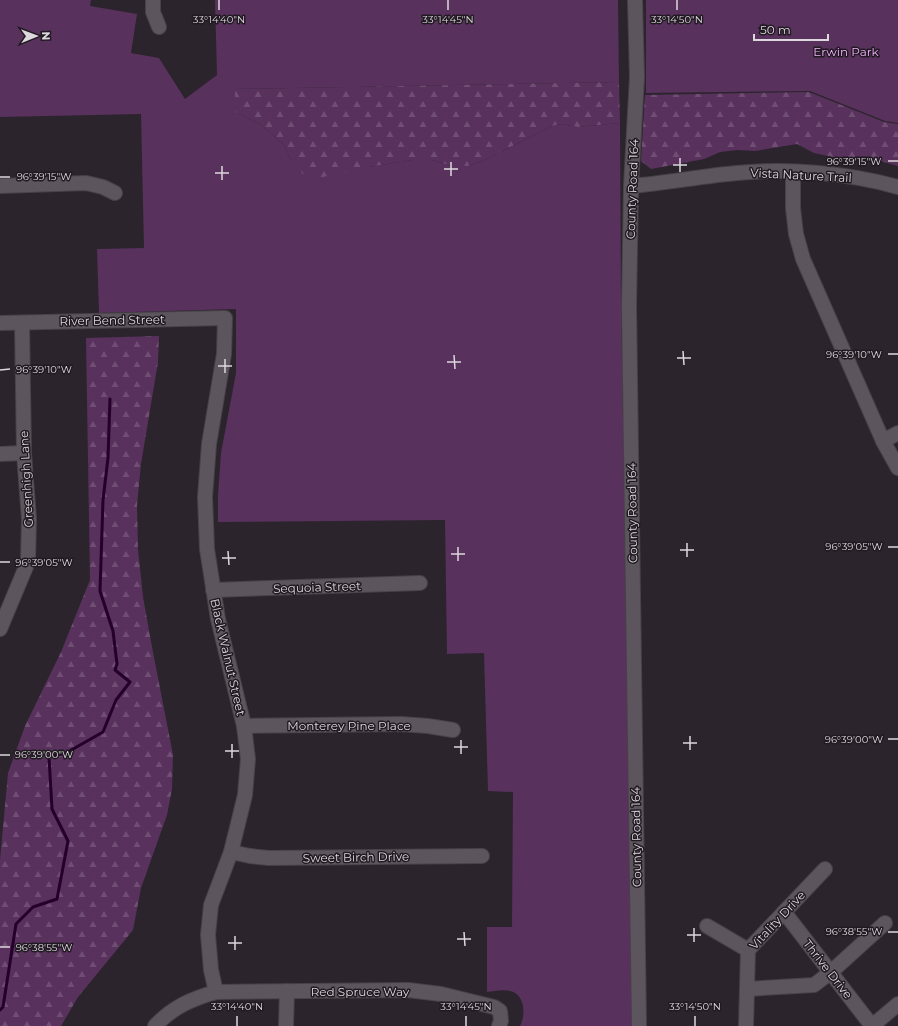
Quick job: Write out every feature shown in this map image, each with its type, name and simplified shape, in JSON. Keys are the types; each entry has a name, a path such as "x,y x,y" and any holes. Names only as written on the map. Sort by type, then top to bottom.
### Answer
{"street":[{"path":"153,0 153,12 159,27"},
{"name":"County Road 164","path":"635,0 637,76 631,186 629,306 639,1026"},
{"name":"Vista Nature Trail","path":"631,186 739,173 768,172 830,174 856,177 898,188"},
{"path":"793,173 796,234 803,259 883,441 898,468"},
{"path":"0,186 86,183 103,187 115,193"},
{"name":"River Bend Street","path":"0,323 225,318"},
{"name":"Black Walnut Street","path":"216,992 211,970 208,935 211,905 232,852 245,795 248,759 244,726 218,619 207,549 205,497 209,444 224,354 225,318"},
{"name":"Greenhigh Lane","path":"0,629 4,609 28,562 29,519 24,453 22,323"},
{"path":"883,441 898,433"},
{"path":"0,454 24,453"},
{"name":"Sequoia Street","path":"213,590 420,584"},
{"name":"Monterey Pine Place","path":"244,726 401,724 453,730"},
{"name":"Sweet Birch Drive","path":"232,852 269,858 482,856"},
{"name":"Vitality Drive","path":"746,1026 748,950 825,869"},
{"name":"Thrive Drive","path":"784,912 872,1026"},
{"path":"747,989 814,985 831,972 885,923"},
{"path":"707,926 748,950"},
{"name":"Red Spruce Way","path":"156,1026 165,1015 192,999 216,992 408,990 441,994 494,1006 500,1011 501,1021 499,1026"},
{"path":"286,1026 287,991"},
{"path":"872,1026 898,1004"}],"green space":[{"path":"0,0 91,0 90,6 137,14 131,53 159,58 185,99 217,75 215,0 618,0 619,82 235,89 235,112 260,124 284,145 292,163 369,167 412,160 432,160 452,166 468,166 485,160 552,126 561,124 578,127 620,123 621,306 634,1026 520,1026 523,1016 523,1006 519,996 507,990 487,992 487,927 512,927 513,792 488,791 484,653 447,654 445,520 218,522 221,453 236,373 236,309 99,313 97,249 144,248 141,114 0,117"},
{"name":"Erwin Park","path":"646,0 898,0 898,123 885,121 810,91 646,93"},
{"path":"619,82 620,123 578,127 561,124 552,126 485,160 468,166 452,166 432,160 412,160 369,167 318,178 303,174 292,163 284,145 260,124 235,112 235,89"},
{"path":"809,92 884,122 898,124 898,166 873,159 833,157 814,153 797,144 755,151 737,150 720,152 704,159 651,169 641,161 645,95"},
{"path":"159,336 158,362 141,464 137,505 138,549 143,597 173,755 172,789 167,815 141,888 133,930 78,997 61,1026 0,1026 0,860 8,773 25,726 61,652 90,580 86,338"}],"waterway":[{"path":"0,1010 3,1007 16,924 33,907 57,899 68,841 52,809 49,757 66,753 103,732 116,700 130,682 115,670 117,664 113,631 100,591 103,500 108,458 110,399"}]}
